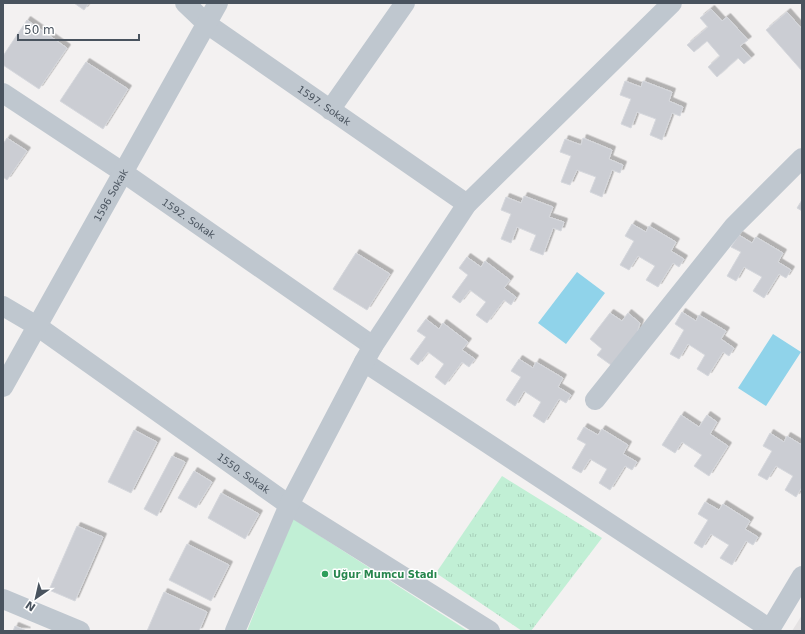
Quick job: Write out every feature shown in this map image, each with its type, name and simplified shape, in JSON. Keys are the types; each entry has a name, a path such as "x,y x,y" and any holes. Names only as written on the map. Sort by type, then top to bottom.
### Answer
{"street":[{"name":"1597. Sokak","path":"184,3 207,24 468,204"},
{"name":"1596 Sokak","path":"3,387 218,3"},
{"path":"330,110 405,3"},
{"path":"234,631 289,505 369,354 468,204 672,3"},
{"name":"1592. Sokak","path":"3,92 124,173 369,354 769,630"},
{"path":"595,400 734,226 802,158"},
{"name":"1550. Sokak","path":"3,306 37,326 289,505 490,631"},
{"path":"769,630 802,576"},
{"path":"3,599 80,631"}],"shaded area":[{"path":"802,615 802,631 792,631"}],"green space":[{"path":"502,476 602,538 531,631 522,631 436,573"},
{"name":"Uğur Mumcu Stadı","path":"292,518 468,631 247,631"}],"water":[{"path":"577,272 605,293 566,344 538,323"},
{"path":"773,334 801,352 766,406 738,388"}],"building":[{"path":"74,3 89,3 84,10"},
{"path":"711,9 722,21 727,17 748,40 740,46 751,58 744,64 738,58 717,77 708,67 720,56 707,41 694,52 687,45 708,27 700,18"},
{"path":"787,12 802,29 802,71 766,30"},
{"path":"27,20 67,48 39,89 3,65 3,56"},
{"path":"86,62 128,89 103,129 60,101"},
{"path":"625,81 641,87 643,81 672,92 669,101 683,107 680,116 672,113 662,140 650,135 656,119 637,112 631,128 621,124 631,99 620,95"},
{"path":"7,138 27,151 7,180 3,177 3,144"},
{"path":"583,138 612,150 609,159 623,165 620,173 612,170 602,197 590,192 596,177 577,170 570,185 561,182 571,156 560,152 565,139 581,145"},
{"path":"524,196 553,207 549,217 564,222 561,231 553,228 543,255 530,250 536,235 517,227 511,243 501,239 511,214 501,210 506,197 521,203"},
{"path":"802,200 802,211 797,208"},
{"path":"632,224 646,232 649,226 676,242 671,251 684,259 679,267 673,263 658,287 646,280 655,266 638,256 629,270 620,265 634,241 625,236"},
{"path":"739,235 752,243 756,237 783,253 778,262 791,270 786,278 779,274 764,298 753,291 762,277 744,267 736,281 727,276 741,252 731,247"},
{"path":"356,253 390,274 367,310 333,289"},
{"path":"467,257 481,267 485,261 510,280 504,288 516,297 511,305 504,300 487,323 476,315 486,302 470,290 460,303 452,297 468,275 459,268"},
{"path":"682,312 696,321 699,315 726,331 721,339 734,348 729,356 723,352 708,376 697,369 705,355 688,344 679,359 670,354 684,330 675,324"},
{"path":"610,313 622,321 628,313 640,323 637,333 611,365 597,355 602,349 590,339"},
{"path":"426,319 439,329 443,323 468,342 462,350 475,359 469,367 462,362 445,385 435,377 444,364 428,352 418,365 410,359 426,337 417,331"},
{"path":"519,359 533,368 536,362 563,378 558,387 571,395 566,403 559,399 544,423 533,416 541,402 524,391 515,406 506,400 521,377 511,371"},
{"path":"681,415 699,427 707,415 717,422 710,434 728,446 709,476 694,466 702,455 682,442 675,453 662,445"},
{"path":"584,427 598,435 602,429 628,445 623,454 637,462 632,470 625,466 610,490 599,483 607,469 590,459 581,473 572,468 586,444 577,439"},
{"path":"134,430 157,442 131,493 108,482"},
{"path":"770,433 784,442 787,436 802,445 802,487 796,497 785,490 793,476 776,466 767,480 758,475 772,451 763,446"},
{"path":"172,456 185,462 157,516 144,509"},
{"path":"194,471 212,482 196,508 178,498"},
{"path":"221,493 259,514 245,539 208,518"},
{"path":"705,502 719,510 723,504 750,521 745,529 758,537 753,545 746,541 732,565 720,558 729,545 711,534 702,548 694,543 708,520 698,514"},
{"path":"77,526 103,537 75,601 49,590"},
{"path":"187,544 229,565 211,601 169,580"},
{"path":"164,592 207,612 199,631 147,631"},
{"path":"15,626 27,631 13,631"}],"place":[{"name":"Uğur Mumcu Stadı","path":"325,574"}]}
